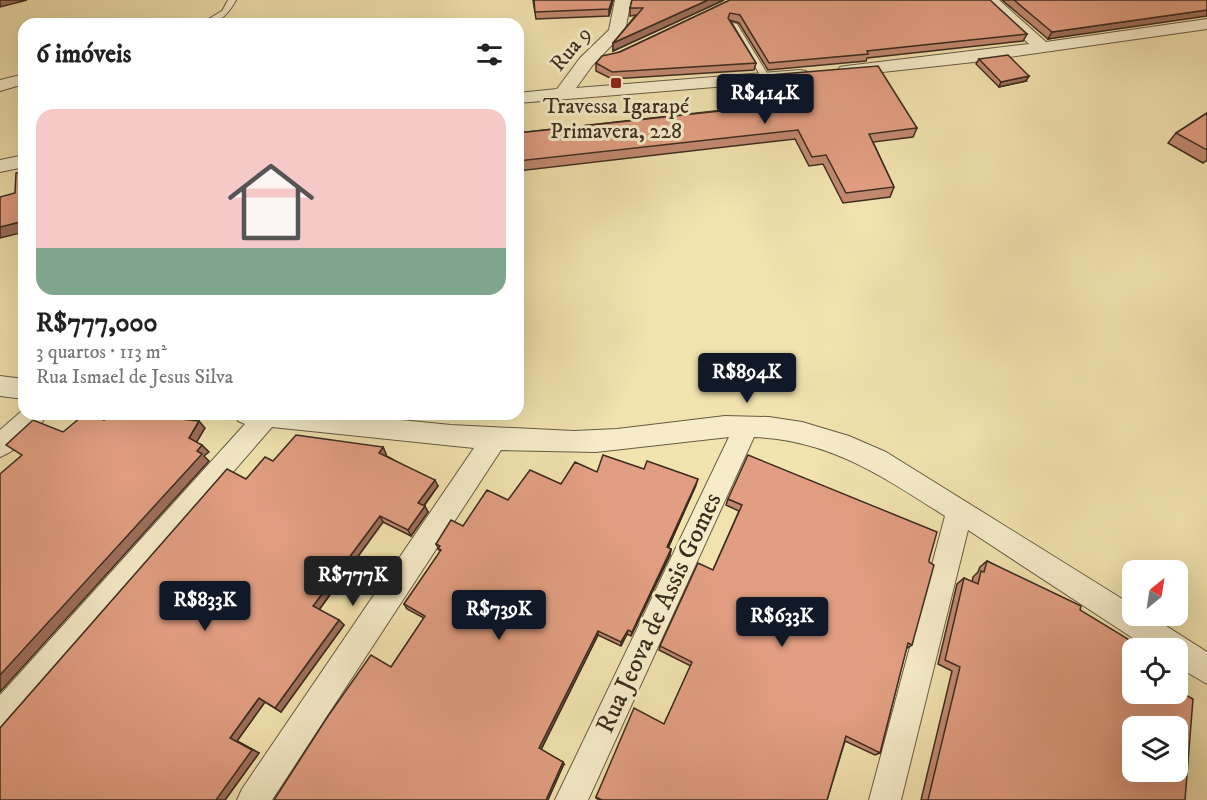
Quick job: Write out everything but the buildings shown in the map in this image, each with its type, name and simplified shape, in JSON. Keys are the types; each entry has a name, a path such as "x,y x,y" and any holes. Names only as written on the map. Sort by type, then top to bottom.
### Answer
{"street":[{"name":"Rua 9","path":"563,94 586,62 617,31 623,0"},
{"path":"990,0 1042,48"},
{"path":"834,72 1042,48 1207,24"},
{"path":"524,97 812,74"},
{"path":"0,86 18,81"},
{"path":"0,166 18,162"},
{"path":"0,386 18,388"},
{"path":"0,446 28,420"},
{"path":"0,718 253,420"},
{"path":"302,420 493,441 621,440 692,430 747,426 783,429 837,442 887,467 960,511 1159,638"},
{"name":"Rua Jeova de Assis Gomes","path":"572,800 747,426"},
{"path":"253,800 493,441"},
{"path":"885,800 960,511"},
{"path":"1188,657 1207,669"}],"lane":[{"path":"215,18 225,13 232,0"},
{"path":"733,24 766,78"},
{"path":"586,62 606,58"}],"place":[{"name":"Travessa Igarapé Primavera, 228","path":"616,83"}]}
